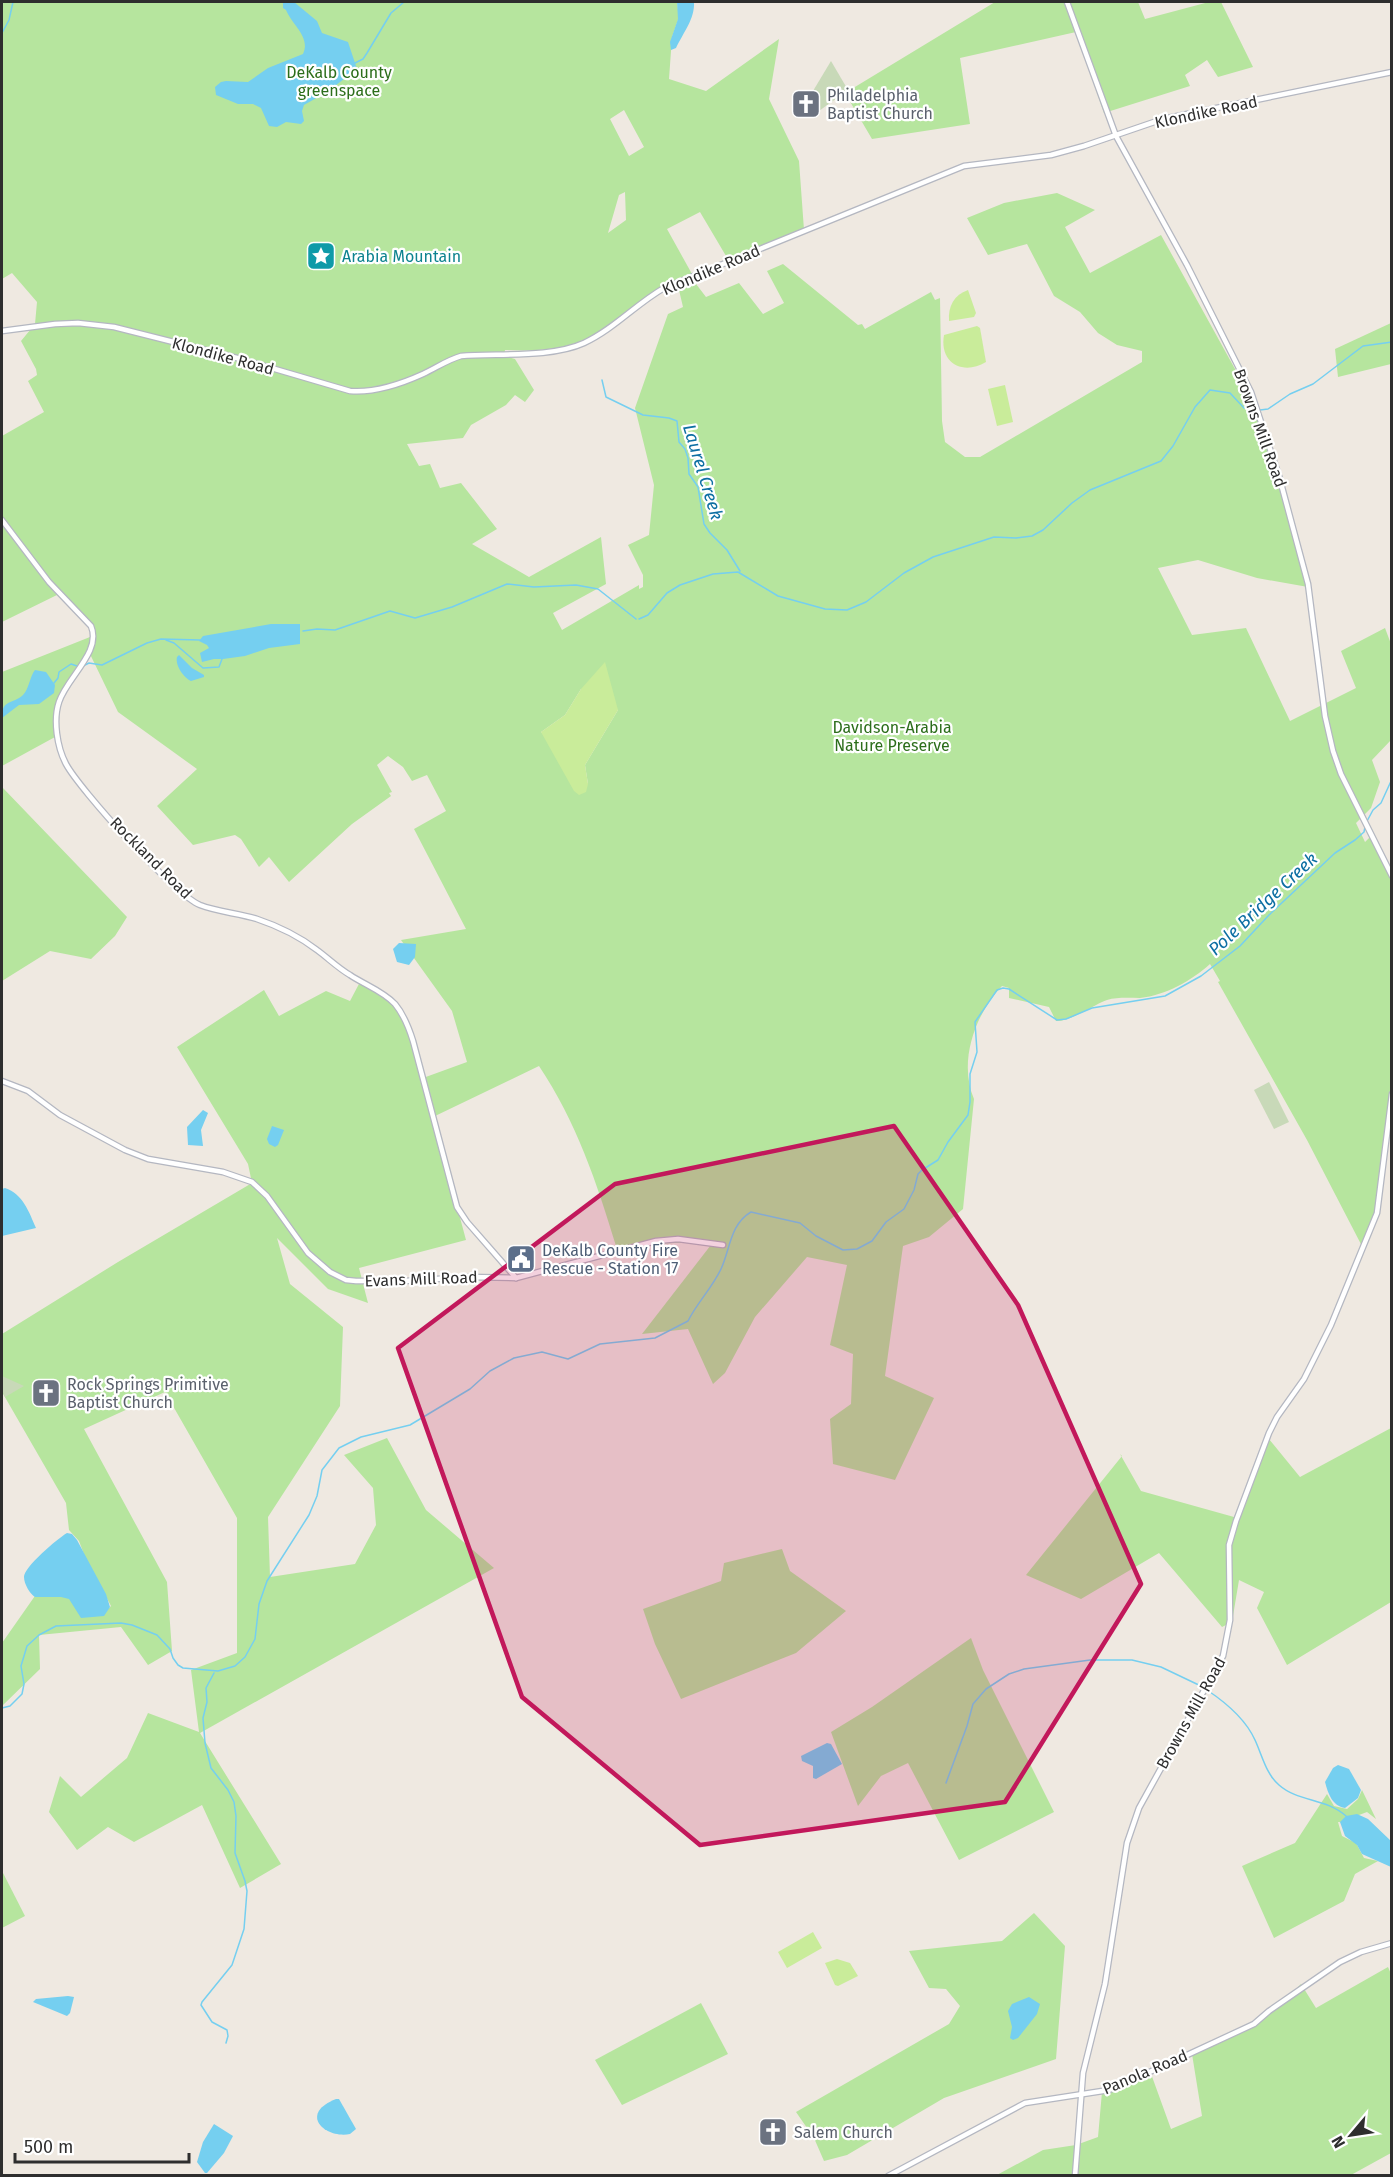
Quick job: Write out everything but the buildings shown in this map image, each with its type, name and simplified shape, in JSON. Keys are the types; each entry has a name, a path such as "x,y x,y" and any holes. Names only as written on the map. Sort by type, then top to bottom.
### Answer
{"main road":[{"name":"Browns Mill Road","path":"1067,2 1116,136 1251,392 1279,476 1308,584 1325,716 1331,743 1341,774 1392,876"},
{"name":"Klondike Road","path":"2,330 78,323 114,327 237,358 350,391 367,392 421,375 461,356 550,351 582,344 606,330 664,288 947,171 977,162 1051,155 1164,119 1392,72"},
{"name":"Rockland Road","path":"2,520 40,572 91,626 94,637 91,650 59,701 57,732 66,765 127,838 176,887 198,904 258,919 281,929 316,949 350,975 381,992 396,1005 409,1027 457,1207 516,1278"},
{"name":"Evans Mill Road","path":"2,1081 28,1091 60,1115 125,1150 148,1159 223,1172 252,1182 267,1196 308,1253 330,1272 346,1280 405,1281 469,1276 516,1278 656,1241 678,1239 723,1245"},
{"name":"Browns Mill Road","path":"1075,2175 1080,2095 1087,2052 1105,1984 1118,1894 1131,1828 1143,1799 1223,1656 1230,1620 1229,1560 1232,1534 1269,1433 1304,1379 1330,1325 1377,1213 1392,1094"},
{"name":"Panola Road","path":"888,2175 1026,2103 1109,2090 1248,2027 1340,1962 1361,1952 1392,1943"}],"highlighted area":[{"path":"894,1126 1018,1305 1141,1584 1005,1802 700,1845 522,1697 398,1348 615,1184"}],"green space":[{"path":"2,2 672,2 677,3 679,17 672,37 669,79 706,91 779,39 769,99 799,161 804,230 729,261 700,212 667,229 692,274 643,301 610,328 583,342 583,340 574,344 545,349 505,350 504,356 515,359 534,390 525,402 515,395 506,405 471,425 463,438 407,444 419,466 430,464 440,488 461,483 497,529 472,544 529,577 601,537 606,584 553,613 562,630 639,585 639,589 643,587 643,575 628,545 649,535 654,485 635,408 668,314 683,307 679,290 693,280 706,297 739,283 763,314 784,303 767,271 783,264 858,325 862,324 865,329 931,292 935,300 940,298 942,421 945,442 965,457 980,457 1142,362 1142,351 1117,345 1098,333 1080,312 1054,296 1027,244 988,255 967,218 1004,203 1057,193 1095,210 1065,227 1090,273 1161,235 1256,407 1308,587 1257,578 1198,560 1158,568 1192,635 1246,628 1290,721 1356,688 1341,651 1385,628 1391,644 1391,740 1372,760 1380,782 1371,808 1356,823 1365,842 1370,837 1392,881 1391,1106 1375,1216 1364,1250 1307,1140 1210,964 1195,976 1169,990 1140,998 1107,1000 1062,1021 1056,1021 1049,1007 1009,998 1009,988 1002,986 992,997 977,1024 969,1054 968,1070 974,1099 963,1209 929,1237 903,1246 885,1376 934,1398 895,1480 833,1464 830,1419 851,1404 853,1354 830,1345 847,1265 807,1257 755,1317 725,1373 713,1384 688,1329 642,1334 714,1241 616,1246 575,1131 539,1066 433,1117 466,1240 359,1268 368,1303 328,1289 277,1238 290,1284 343,1327 340,1406 268,1517 270,1577 355,1564 376,1525 373,1488 344,1455 387,1438 426,1510 494,1568 200,1733 281,1864 240,1888 202,1805 134,1842 108,1827 77,1850 49,1812 60,1776 81,1797 127,1758 148,1713 199,1732 191,1670 237,1653 237,1518 165,1392 84,1429 167,1582 172,1651 148,1665 121,1627 39,1635 40,1669 2,1706 2,1643 37,1593 62,1590 106,1611 111,1606 79,1541 69,1530 66,1503 2,1392 2,1334 252,1183 248,1164 177,1047 264,990 279,1016 326,991 350,1001 360,982 383,993 407,1021 423,1078 467,1062 452,1011 401,940 466,929 414,829 446,811 427,775 412,781 403,767 388,756 377,765 392,792 389,793 391,796 352,824 289,882 269,857 259,867 241,839 235,835 193,845 157,806 197,769 118,712 89,652 59,697 55,707 55,737 2,766 2,672 95,635 59,594 2,622 2,436 44,412 28,381 37,375 36,369 21,341 35,324 37,302 12,273 2,279","holes":["624,110 644,147 629,156 610,119","625,192 626,220 608,233 619,195","581,689 618,710 585,765 588,784 541,732 565,715"]},
{"path":"995,2 1138,2 1145,19 1209,2 1221,2 1253,67 1218,77 1207,60 1185,75 1190,86 1104,113 1076,32 960,58 970,124 872,139 845,93"},
{"path":"831,61 848,90 819,111 810,96"},
{"path":"968,290 976,313 974,317 949,321 953,302"},
{"path":"1391,323 1391,364 1338,377 1335,349"},
{"path":"977,326 980,328 986,362 969,368 954,364 945,353 944,335"},
{"path":"1005,385 1013,422 997,426 988,389"},
{"path":"605,662 618,710 585,765 588,784 586,792 579,795 574,791 541,732 565,715 581,689"},
{"path":"2,787 127,917 115,936 91,959 50,951 2,981"},
{"path":"1269,1082 1289,1122 1274,1129 1254,1090"},
{"path":"2,1376 24,1386 5,1397 2,1390"},
{"path":"1391,1428 1391,1602 1287,1665 1257,1608 1264,1592 1239,1580 1232,1622 1222,1627 1159,1553 1081,1599 1026,1575 1121,1457 1141,1491 1234,1517 1269,1439 1300,1477"},
{"path":"782,1549 790,1571 846,1611 796,1653 681,1699 655,1644 643,1609 721,1581 724,1563"},
{"path":"971,1638 983,1670 1054,1812 959,1860 908,1763 881,1776 858,1806 831,1732 872,1707"},
{"path":"1362,1790 1376,1819 1367,1812 1359,1815 1354,1823 1338,1822 1342,1836 1356,1843 1364,1858 1378,1861 1355,1874 1344,1901 1274,1938 1242,1866 1295,1843 1327,1794 1334,1806 1347,1809 1358,1799"},
{"path":"2,1871 25,1916 2,1928"},
{"path":"1034,1913 1065,1946 1056,2059 944,2098 847,2155 824,2161 814,2138 796,2112 949,2024 960,2006 946,1989 929,1988 909,1951 1002,1941"},
{"path":"813,1932 822,1948 787,1968 778,1952"},
{"path":"837,1959 850,1963 858,1976 838,1986 835,1985 825,1963"},
{"path":"1388,1967 1391,1974 1391,2153 1351,2175 995,2176 1043,2150 1076,2145 1098,2137 1102,2092 1150,2071 1171,2129 1202,2116 1192,2054 1239,2031 1276,2009 1301,1984 1316,2008"},
{"path":"701,2003 728,2054 622,2105 595,2060"}],"water":[{"path":"283,2 294,2 317,21 322,33 348,42 357,69 327,92 304,105 302,111 304,121 301,124 286,122 277,127 269,126 261,108 253,104 238,104 216,95 215,87 226,81 248,82 268,68 303,54 305,42 283,8"},
{"path":"677,2 694,2 694,8 691,20 676,48 671,50 670,42 678,19"},
{"path":"271,624 300,624 300,644 269,648 245,656 202,662 200,653 209,648 199,641 203,636"},
{"path":"179,655 204,677 191,681 185,677 177,664"},
{"path":"35,670 46,672 55,685 54,693 39,704 19,705 2,718 6,705 23,695"},
{"path":"399,943 416,944 415,957 409,965 397,962 393,949"},
{"path":"203,1110 208,1113 201,1130 203,1146 188,1145 187,1127"},
{"path":"272,1126 284,1130 275,1147 269,1144 267,1139"},
{"path":"5,1188 21,1199 36,1228 2,1236 2,1189"},
{"path":"67,1533 72,1534 77,1540 106,1594 110,1607 104,1616 81,1618 69,1599 35,1597 26,1586 25,1572 49,1547"},
{"path":"827,1743 831,1744 842,1764 816,1779 813,1778 813,1766 802,1761 801,1756"},
{"path":"1338,1765 1349,1769 1361,1790 1358,1798 1345,1808 1334,1802 1325,1782 1333,1768"},
{"path":"1357,1814 1368,1819 1391,1841 1391,1867 1362,1854 1357,1845 1345,1836 1340,1822 1346,1816"},
{"path":"74,1997 67,2016 33,2002 36,1999"},
{"path":"1029,1997 1040,2004 1037,2014 1018,2038 1013,2040 1010,2038 1012,2027 1008,2011 1012,2004"},
{"path":"339,2099 356,2129 350,2134 332,2133 319,2124 317,2118 319,2112 325,2105"},
{"path":"214,2124 233,2136 224,2153 205,2173 197,2162 203,2142"}],"waterway":[{"path":"2,33 9,20 13,2"},
{"path":"355,63 363,59 391,13 404,2"},
{"path":"1260,410 1268,409 1290,394 1313,384 1363,346 1392,342"},
{"name":"Laurel Creek","path":"602,380 606,397 643,415 677,421 679,442 688,458 689,474 698,487 704,524 727,550 740,571"},
{"path":"639,619 648,615 667,593 680,585 713,574 738,572 778,596 825,609 847,610 866,602 904,573 933,557 994,537 1032,536 1043,530 1090,490 1161,461 1173,446 1195,407 1210,390 1230,393 1244,408 1256,410"},
{"path":"303,631 335,630 390,611 415,618 452,607 507,584 534,587 576,585 598,589 636,619"},
{"path":"83,666 89,663 102,665 147,643 161,639 200,640"},
{"path":"166,640 174,643 203,668 219,667 222,659"},
{"path":"54,683 59,672 71,664 77,666"},
{"name":"Pole Bridge Creek","path":"1366,823 1373,810 1381,803 1392,779"},
{"name":"Pole Bridge Creek","path":"2,1708 10,1706 22,1694 24,1684 21,1666 27,1646 39,1635 56,1626 121,1623 132,1625 157,1635 170,1649 178,1665 183,1668 218,1671 235,1666 245,1657 255,1639 259,1604 267,1581 309,1515 317,1496 322,1470 339,1448 361,1437 410,1425 470,1389 490,1371 514,1358 542,1352 568,1359 600,1344 655,1338 688,1321 721,1269 739,1223 751,1212 800,1223 816,1236 843,1250 857,1249 872,1241 886,1222 904,1209 914,1190 918,1174 938,1160 968,1115 970,1074 977,1052 975,1022 997,990 1009,989 1057,1020 1066,1019 1092,1008 1165,996 1201,976 1240,946 1269,915 1335,853 1364,832 1365,827"},
{"path":"946,1783 973,1704 986,1689 1009,1674 1024,1669 1090,1660 1132,1660 1161,1667 1203,1687"},
{"path":"214,1673 206,1688 207,1702 203,1718 205,1743 211,1768 234,1802 235,1853 247,1891 244,1929 232,1965 201,2005 212,2022 227,2030 226,2043"},
{"path":"1207,1690 1228,1706 1246,1725 1268,1770 1279,1785 1295,1794 1330,1806 1346,1816"}],"place":[{"name":"Philadelphia Baptist Church","path":"806,104"},
{"name":"Arabia Mountain","path":"321,256"},
{"name":"DeKalb County Fire Rescue - Station 17","path":"521,1259"},
{"name":"Rock Springs Primitive Baptist Church","path":"46,1393"},
{"name":"Salem Church","path":"773,2132"}],"park label":[{"name":"DeKalb County greenspace","path":"339,81"},
{"name":"Davidson-Arabia Nature Preserve","path":"892,736"}]}
